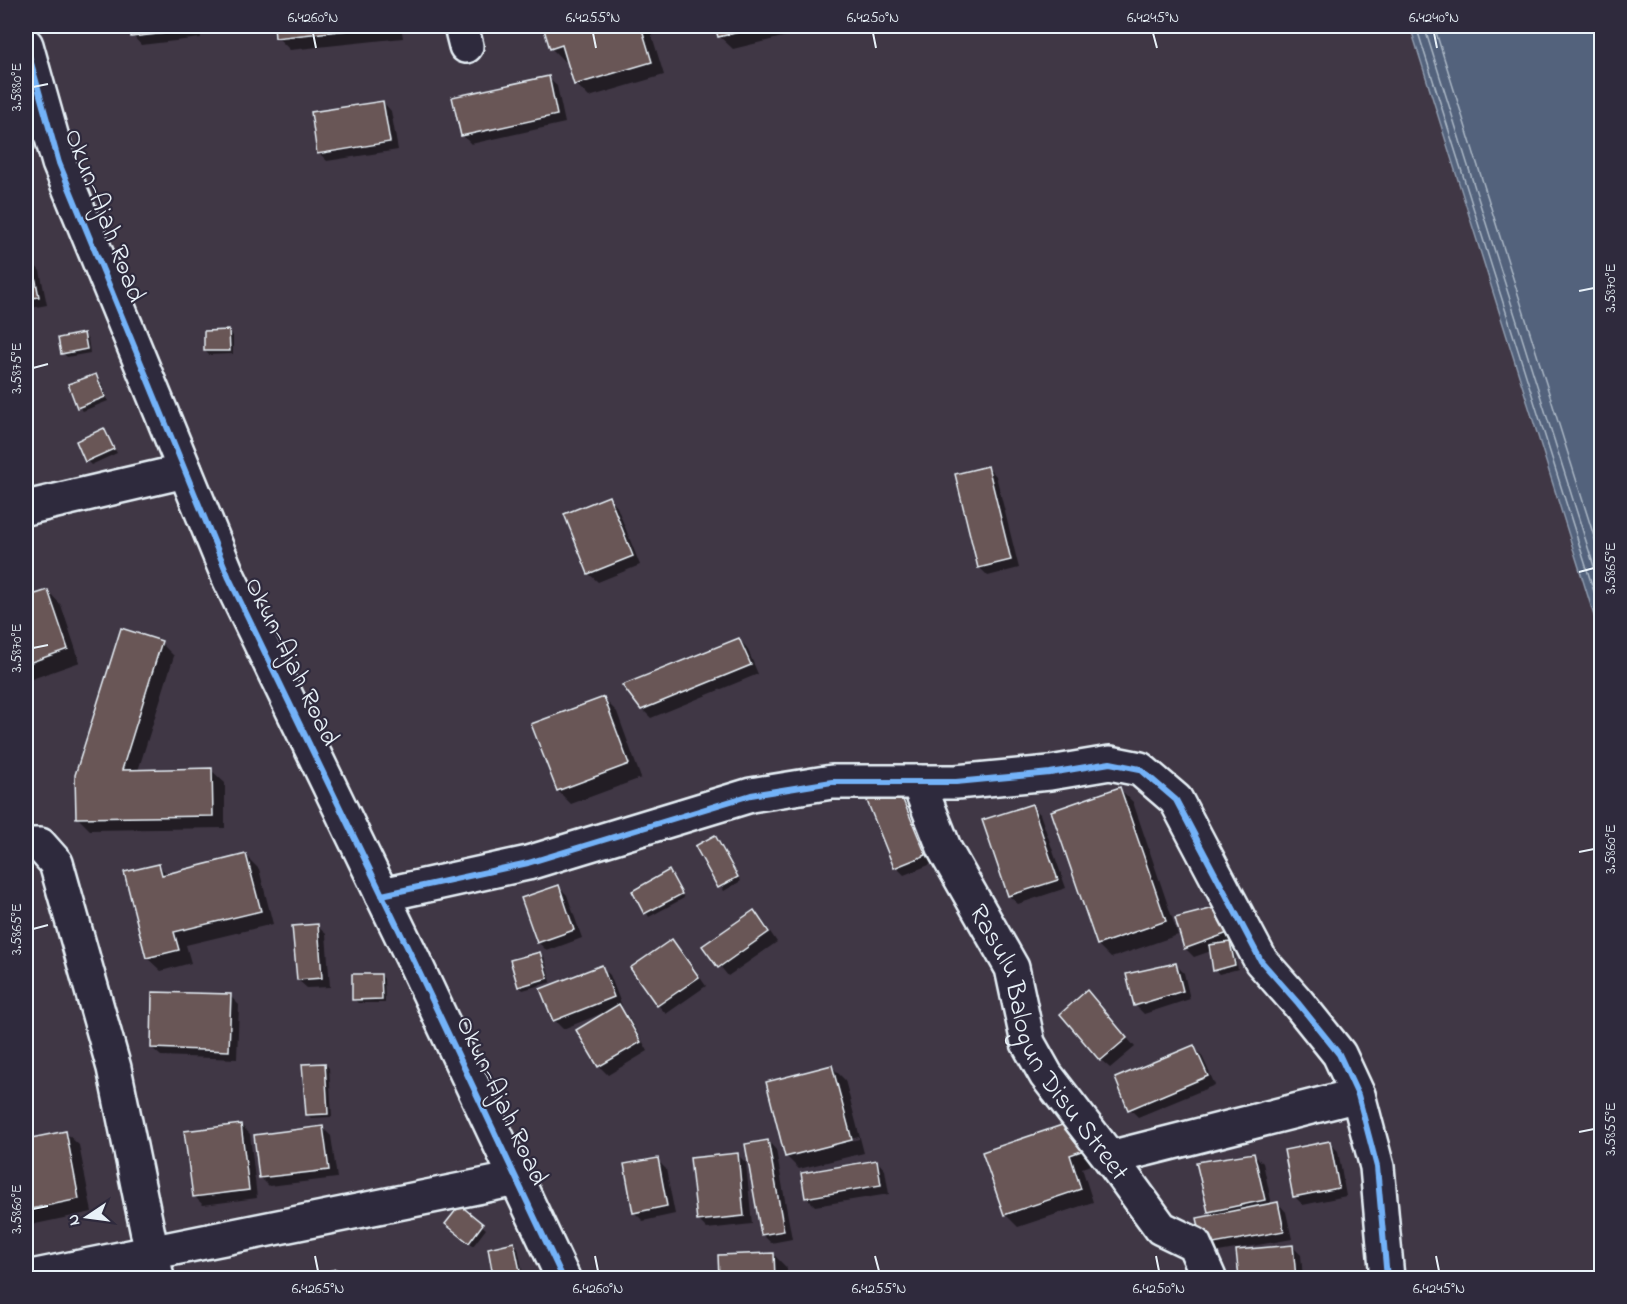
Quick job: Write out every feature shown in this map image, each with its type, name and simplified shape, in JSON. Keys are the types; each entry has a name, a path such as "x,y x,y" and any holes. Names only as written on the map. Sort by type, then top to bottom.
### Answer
{"street":[{"name":"Okun-Ajah Road","path":"26,45 59,163 229,578 563,1278"},
{"path":"26,508 185,471"},
{"path":"382,895 528,862 751,795 832,782 956,782 1050,773 1110,763 1140,769 1176,800 1261,961 1339,1054 1358,1095 1377,1167 1387,1278"},
{"name":"Rasulu Balogun Disu Street","path":"918,782 945,850 1012,968 1028,1042 1046,1076 1161,1228 1194,1244 1209,1278"},
{"path":"26,844 40,845 56,863 114,1068 155,1266"},
{"path":"1110,1158 1358,1095"},
{"path":"26,1278 155,1266 516,1179"}],"water":[{"path":"1410,26 1601,26 1601,638"}],"building":[{"path":"130,26 193,26 194,30 131,37"},
{"path":"274,26 387,26 275,38"},
{"path":"543,26 641,26 652,62 574,85 562,45 550,49"},
{"path":"715,26 764,26 718,37"},
{"path":"549,76 557,115 461,136 452,97"},
{"path":"383,101 390,142 317,154 311,112"},
{"path":"32,261 39,297 26,299 26,262"},
{"path":"229,330 230,351 204,351 204,331"},
{"path":"84,333 87,349 61,354 58,338"},
{"path":"96,374 105,397 77,408 68,384"},
{"path":"104,428 114,449 85,462 76,441"},
{"path":"988,466 1011,560 978,568 955,474"},
{"path":"609,496 633,556 588,574 564,514"},
{"path":"48,590 68,649 26,664 26,597"},
{"path":"121,628 162,641 122,770 212,768 213,816 76,818 75,775"},
{"path":"739,638 751,665 641,710 622,685"},
{"path":"604,697 629,764 557,791 531,724"},
{"path":"1120,787 1166,921 1097,945 1051,811"},
{"path":"898,788 926,855 894,868 867,801"},
{"path":"1032,804 1058,880 1008,896 982,820"},
{"path":"715,835 738,877 718,888 695,846"},
{"path":"246,854 261,911 174,932 179,950 146,958 124,872 159,864 162,875"},
{"path":"669,870 682,894 644,914 632,891"},
{"path":"559,885 574,930 537,943 521,898"},
{"path":"1222,906 1228,933 1184,949 1175,918"},
{"path":"754,910 769,932 718,968 702,946"},
{"path":"318,924 322,978 297,980 292,926"},
{"path":"672,939 699,977 657,1006 630,968"},
{"path":"1230,942 1235,965 1213,971 1209,945"},
{"path":"540,952 548,978 518,987 510,960"},
{"path":"1176,963 1183,991 1134,1006 1126,974"},
{"path":"602,965 614,997 553,1021 540,989"},
{"path":"352,974 381,974 382,999 352,1000"},
{"path":"1087,990 1127,1038 1100,1061 1060,1014"},
{"path":"152,992 231,994 229,1051 151,1048"},
{"path":"619,1004 641,1042 598,1067 576,1030"},
{"path":"1194,1045 1208,1076 1128,1110 1115,1078"},
{"path":"325,1063 328,1114 306,1115 302,1064"},
{"path":"832,1065 852,1140 785,1157 766,1082"},
{"path":"1074,1121 1084,1150 1070,1155 1081,1189 1004,1215 982,1152"},
{"path":"241,1124 249,1190 193,1197 184,1131"},
{"path":"323,1126 329,1170 259,1178 254,1135"},
{"path":"66,1131 79,1199 26,1210 26,1139"},
{"path":"768,1140 784,1231 761,1235 745,1144"},
{"path":"1330,1141 1339,1188 1293,1197 1284,1150"},
{"path":"738,1153 744,1216 697,1221 690,1158"},
{"path":"1254,1153 1265,1200 1208,1212 1196,1162"},
{"path":"658,1158 667,1206 633,1213 624,1164"},
{"path":"877,1160 881,1185 805,1198 801,1173"},
{"path":"1278,1202 1284,1231 1203,1246 1197,1218"},
{"path":"460,1205 483,1224 469,1243 445,1224"},
{"path":"514,1242 520,1271 493,1276 488,1248"},
{"path":"1293,1245 1296,1278 1239,1278 1236,1250"},
{"path":"774,1253 775,1278 719,1278 718,1255"},
{"path":"336,1269 339,1278 301,1278"}],"cycle path":[{"path":"26,45 59,163 229,578 413,959 563,1278"},
{"path":"382,895 528,863 751,795 832,782 956,782 1050,773 1110,763 1140,769 1176,800 1261,961 1339,1054 1358,1095 1377,1167 1387,1278"}]}
